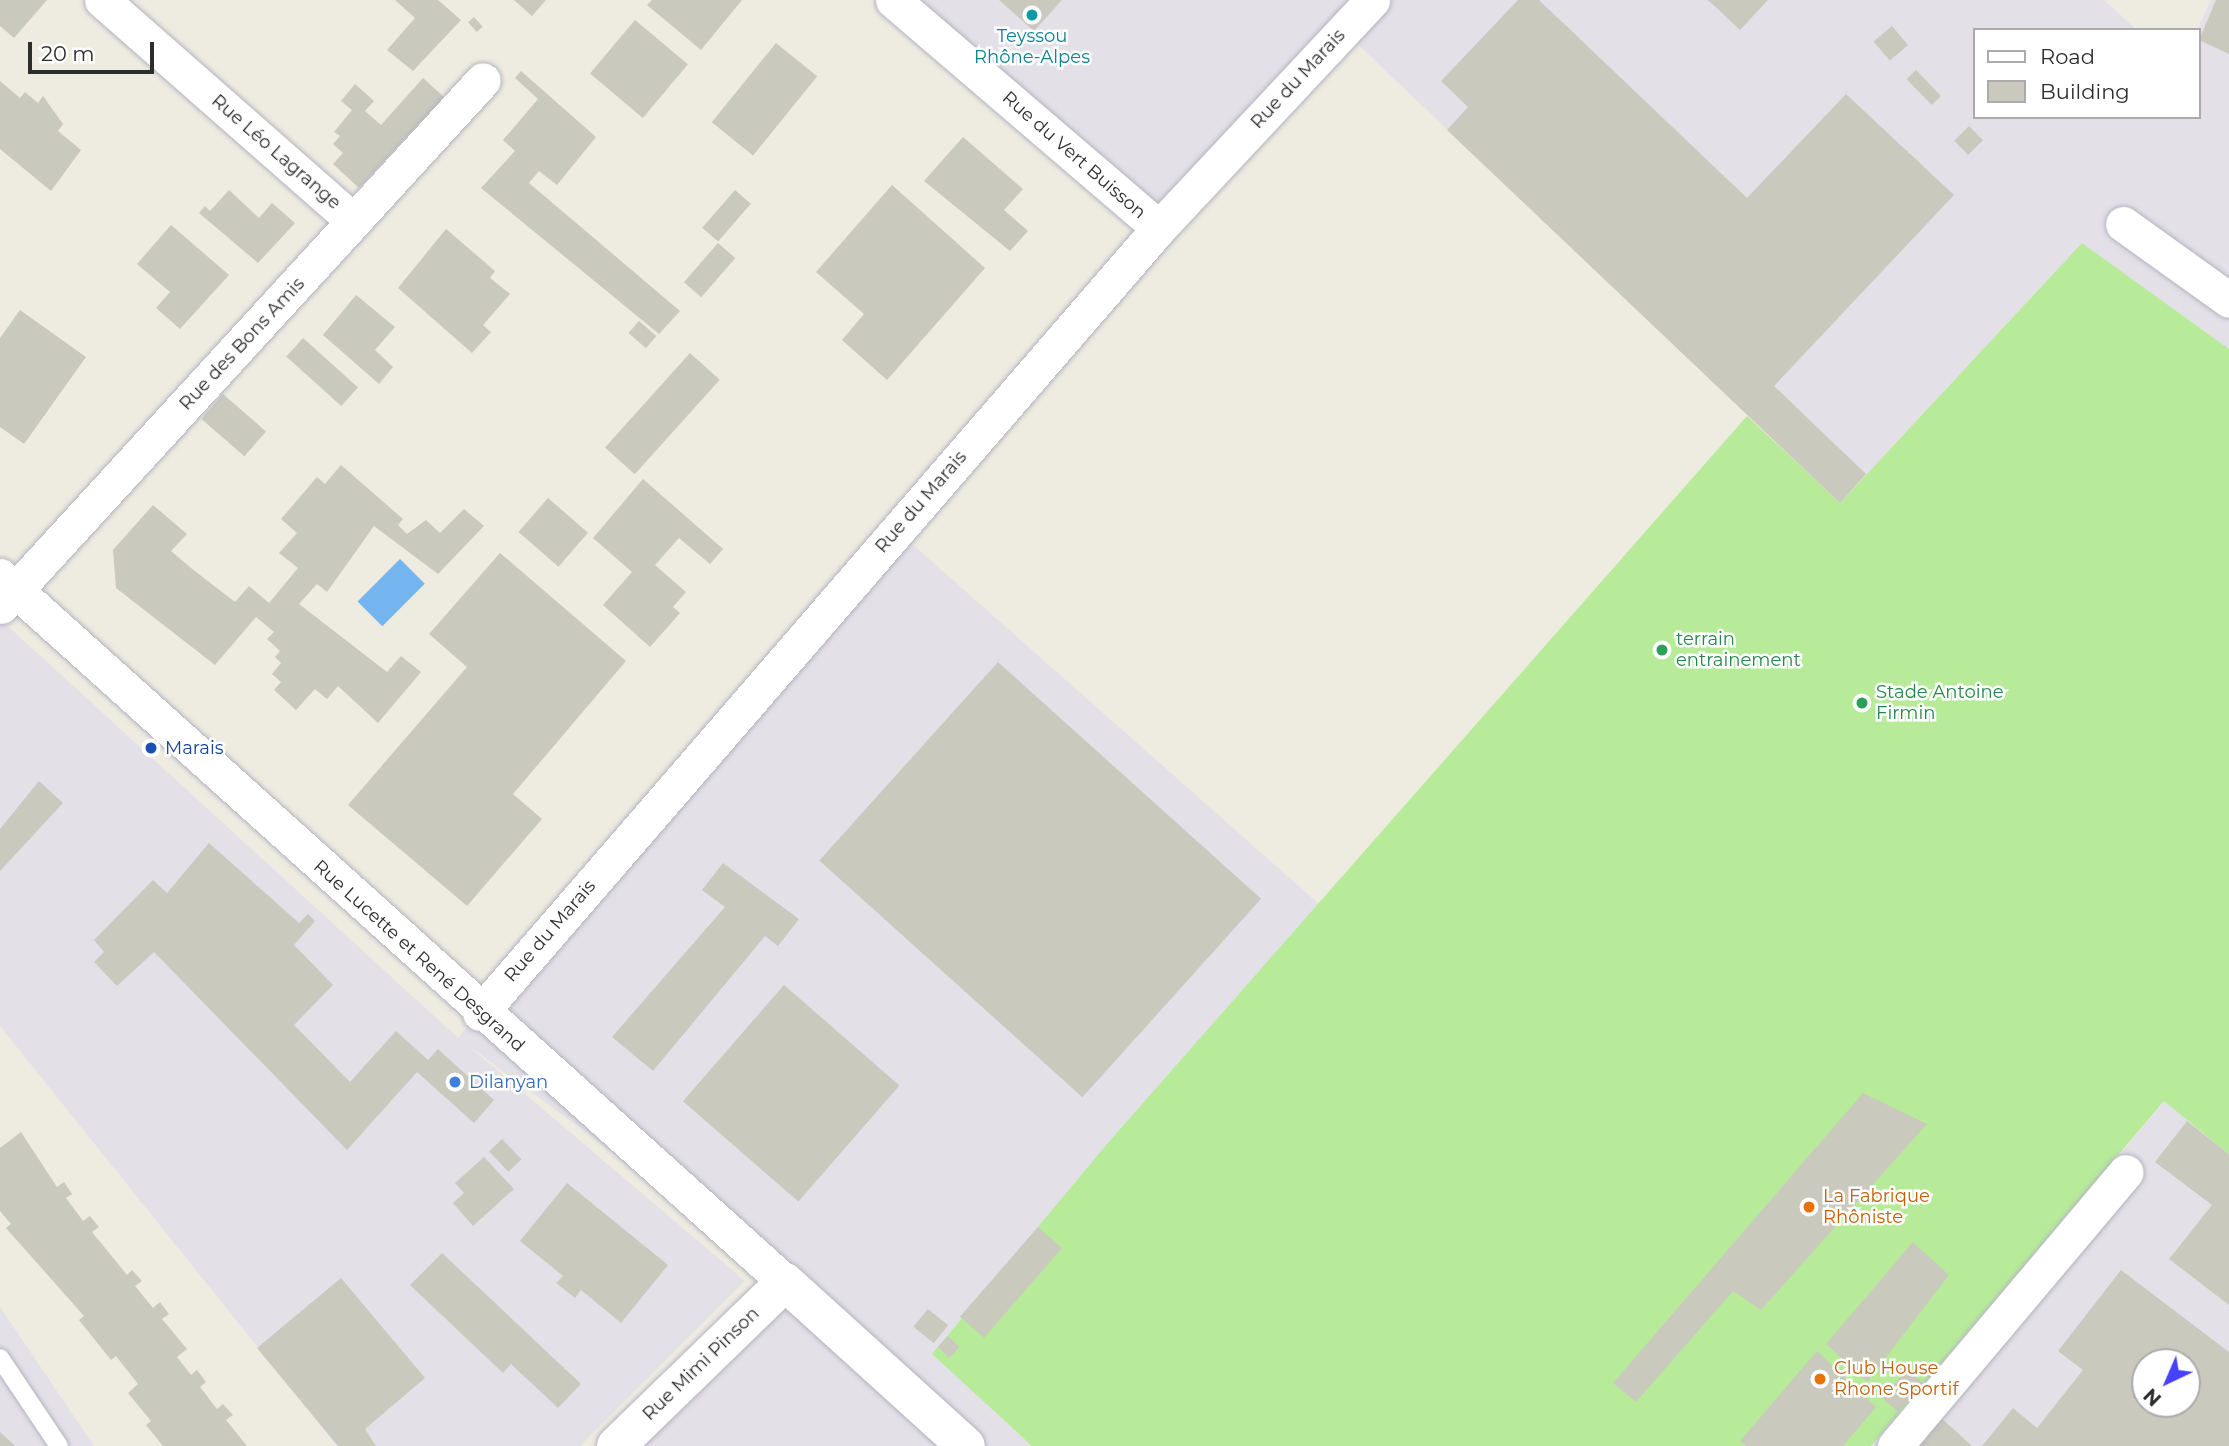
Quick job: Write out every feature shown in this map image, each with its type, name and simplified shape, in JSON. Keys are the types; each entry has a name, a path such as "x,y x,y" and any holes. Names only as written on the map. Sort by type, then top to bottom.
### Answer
{"street":[{"name":"Rue Léo Lagrange","path":"102,0 354,221"},
{"name":"Rue du Vert Buisson","path":"893,0 1159,228"},
{"name":"Rue du Marais","path":"480,1013 1159,228 1372,0"},
{"name":"Rue des Bons Amis","path":"5,591 354,221 483,80"},
{"path":"2123,224 2229,300"},
{"name":"Rue Lucette et René Desgrand","path":"5,591 785,1282 966,1446"},
{"path":"1895,1446 2126,1172"},
{"name":"Rue Mimi Pinson","path":"616,1446 785,1282"}],"lane":[{"path":"0,1358 59,1446"}],"shaded area":[{"path":"888,0 2104,0 2135,28 1974,28 1974,119 2201,119 2201,28 2198,28 2211,0 2229,0 2229,349 2082,243 1840,503 1348,35 1153,245"},
{"path":"895,529 1319,904 933,1353 1032,1446 614,1446 786,1280 465,1043 745,1281 580,1446 337,1446 0,1026 0,619 458,1038"},
{"path":"2165,1101 2229,1154 2229,1446 1871,1446"},
{"path":"0,1307 94,1446 0,1446"}],"green space":[{"name":"Stade Antoine Firmin","path":"2082,243 2229,349 2229,1154 2164,1101 1871,1446 1032,1446 932,1354 1107,1144 1747,416 1840,503"}],"water":[{"path":"400,559 425,584 382,626 358,601"}],"building":[{"path":"0,0 47,0 14,38 0,26"},
{"path":"395,0 438,0 461,20 413,71 387,50 415,18"},
{"path":"514,0 546,0 532,16"},
{"path":"652,0 742,0 701,50 647,5"},
{"name":"Teyssou Rhône-Alpes","path":"999,0 1062,0 1034,31"},
{"path":"1518,0 1539,0 1747,198 1846,94 1954,195 1774,386 1866,474 1840,503 1447,130 1468,107 1441,81"},
{"path":"1708,0 1768,0 1740,30"},
{"path":"2216,0 2229,0 2229,54 2201,41"},
{"path":"474,17 483,27 477,32 468,22"},
{"path":"635,20 688,64 643,118 590,74"},
{"path":"1892,26 1908,45 1890,61 1874,41"},
{"path":"776,43 817,76 753,156 712,122"},
{"path":"1916,70 1941,96 1932,105 1907,79"},
{"path":"521,71 596,137 557,185 539,171 529,183 680,311 659,334 481,188 515,151 503,140 538,99 515,78"},
{"path":"423,78 444,97 359,188 333,164 343,153 333,144 340,136 334,132 352,110 341,101 355,84 374,101 365,111 381,125"},
{"path":"0,81 20,98 25,92 38,103 43,96 63,124 58,131 81,150 51,191 0,149"},
{"path":"1969,126 1983,140 1968,155 1954,141"},
{"path":"963,137 1023,189 1004,210 1028,231 1010,251 924,181"},
{"path":"892,185 985,268 887,380 842,340 864,314 816,272"},
{"path":"229,190 259,218 272,203 295,223 258,263 199,213 205,206 210,211"},
{"path":"735,190 751,204 718,242 702,228"},
{"path":"171,225 229,275 180,329 156,308 170,292 137,264"},
{"path":"446,229 495,271 490,278 510,294 483,325 491,332 472,353 398,288"},
{"path":"718,243 735,258 701,297 684,282"},
{"path":"356,295 395,327 375,350 393,367 379,384 323,335"},
{"path":"20,310 86,357 24,444 0,427 0,338"},
{"path":"639,321 656,336 646,348 629,333"},
{"path":"303,338 358,388 341,406 286,357"},
{"path":"690,353 720,380 635,474 605,447"},
{"path":"223,394 266,431 244,456 201,419"},
{"path":"341,465 403,519 398,525 407,534 426,520 440,533 464,509 484,526 438,574 374,526 327,592 317,584 299,604 387,672 401,656 421,672 378,723 338,686 327,699 315,689 296,710 274,690 281,682 272,674 281,663 275,657 280,651 267,639 274,632 256,617 215,665 116,588 113,550 153,505 187,534 171,551 191,568 235,602 249,586 269,603 298,568 279,553 297,533 281,519 317,477 325,484"},
{"path":"643,479 723,549 710,564 679,538 655,565 686,592 673,607 680,613 650,647 603,605 632,572 593,538"},
{"path":"548,498 588,533 558,567 518,532"},
{"path":"500,553 626,661 513,794 542,819 467,906 348,805 467,667 429,634"},
{"path":"998,662 1261,899 1082,1097 819,860"},
{"path":"39,781 63,803 0,871 0,829"},
{"path":"209,843 299,923 308,914 315,921 294,945 333,985 294,1025 350,1082 396,1031 428,1060 438,1049 494,1100 474,1123 417,1072 347,1150 154,952 117,986 94,962 104,952 94,940 153,880 167,893"},
{"path":"723,863 799,919 778,946 765,936 653,1071 612,1037 725,907 702,890"},
{"path":"784,985 899,1085 798,1202 683,1101"},
{"name":"La Fabrique Rhôniste","path":"1863,1093 1927,1124 1761,1310 1733,1291 1636,1402 1613,1383"},
{"path":"2187,1121 2229,1154 2229,1305 2169,1259 2212,1205 2155,1162"},
{"path":"21,1132 57,1187 64,1182 72,1194 66,1198 83,1221 90,1216 99,1227 92,1232 127,1275 132,1270 142,1281 135,1286 153,1308 160,1302 169,1314 162,1319 187,1349 177,1357 191,1375 197,1370 206,1382 200,1387 217,1409 223,1404 233,1415 226,1420 247,1446 163,1446 146,1425 151,1421 128,1393 138,1384 116,1356 111,1360 79,1320 84,1316 6,1228 11,1224 0,1211 0,1148"},
{"path":"502,1139 521,1159 509,1172 489,1152"},
{"path":"484,1157 514,1189 473,1226 453,1203 464,1193 455,1183"},
{"path":"567,1183 668,1265 621,1323 581,1290 575,1298 556,1283 563,1276 520,1241"},
{"path":"1038,1227 1062,1248 984,1338 960,1317"},
{"path":"1913,1242 1949,1275 1867,1382 1826,1344"},
{"path":"442,1253 581,1384 558,1408 511,1364 503,1373 410,1285"},
{"path":"2121,1270 2229,1352 2229,1446 1982,1446 2013,1408 2037,1428 2083,1370 2058,1351"},
{"path":"341,1278 425,1378 365,1429 376,1446 338,1446 257,1348"},
{"path":"928,1309 948,1325 934,1343 914,1327"},
{"path":"948,1336 960,1347 949,1358 938,1347"},
{"name":"Club House Rhone Sportif","path":"1817,1351 1876,1407 1843,1446 1746,1446 1740,1441"},
{"path":"1907,1369 1923,1383 1898,1411 1882,1398"},
{"path":"1938,1415 1972,1446 1911,1446"},
{"path":"0,1432 15,1446 0,1446"}],"place":[{"name":"Teyssou Rhône-Alpes","path":"1032,15"},
{"name":"terrain entrainement","path":"1662,650"},
{"name":"Stade Antoine Firmin","path":"1862,703"},
{"name":"Marais","path":"151,748"},
{"name":"Dilanyan","path":"455,1082"},
{"name":"La Fabrique Rhôniste","path":"1809,1207"},
{"name":"Club House Rhone Sportif","path":"1820,1379"}]}
